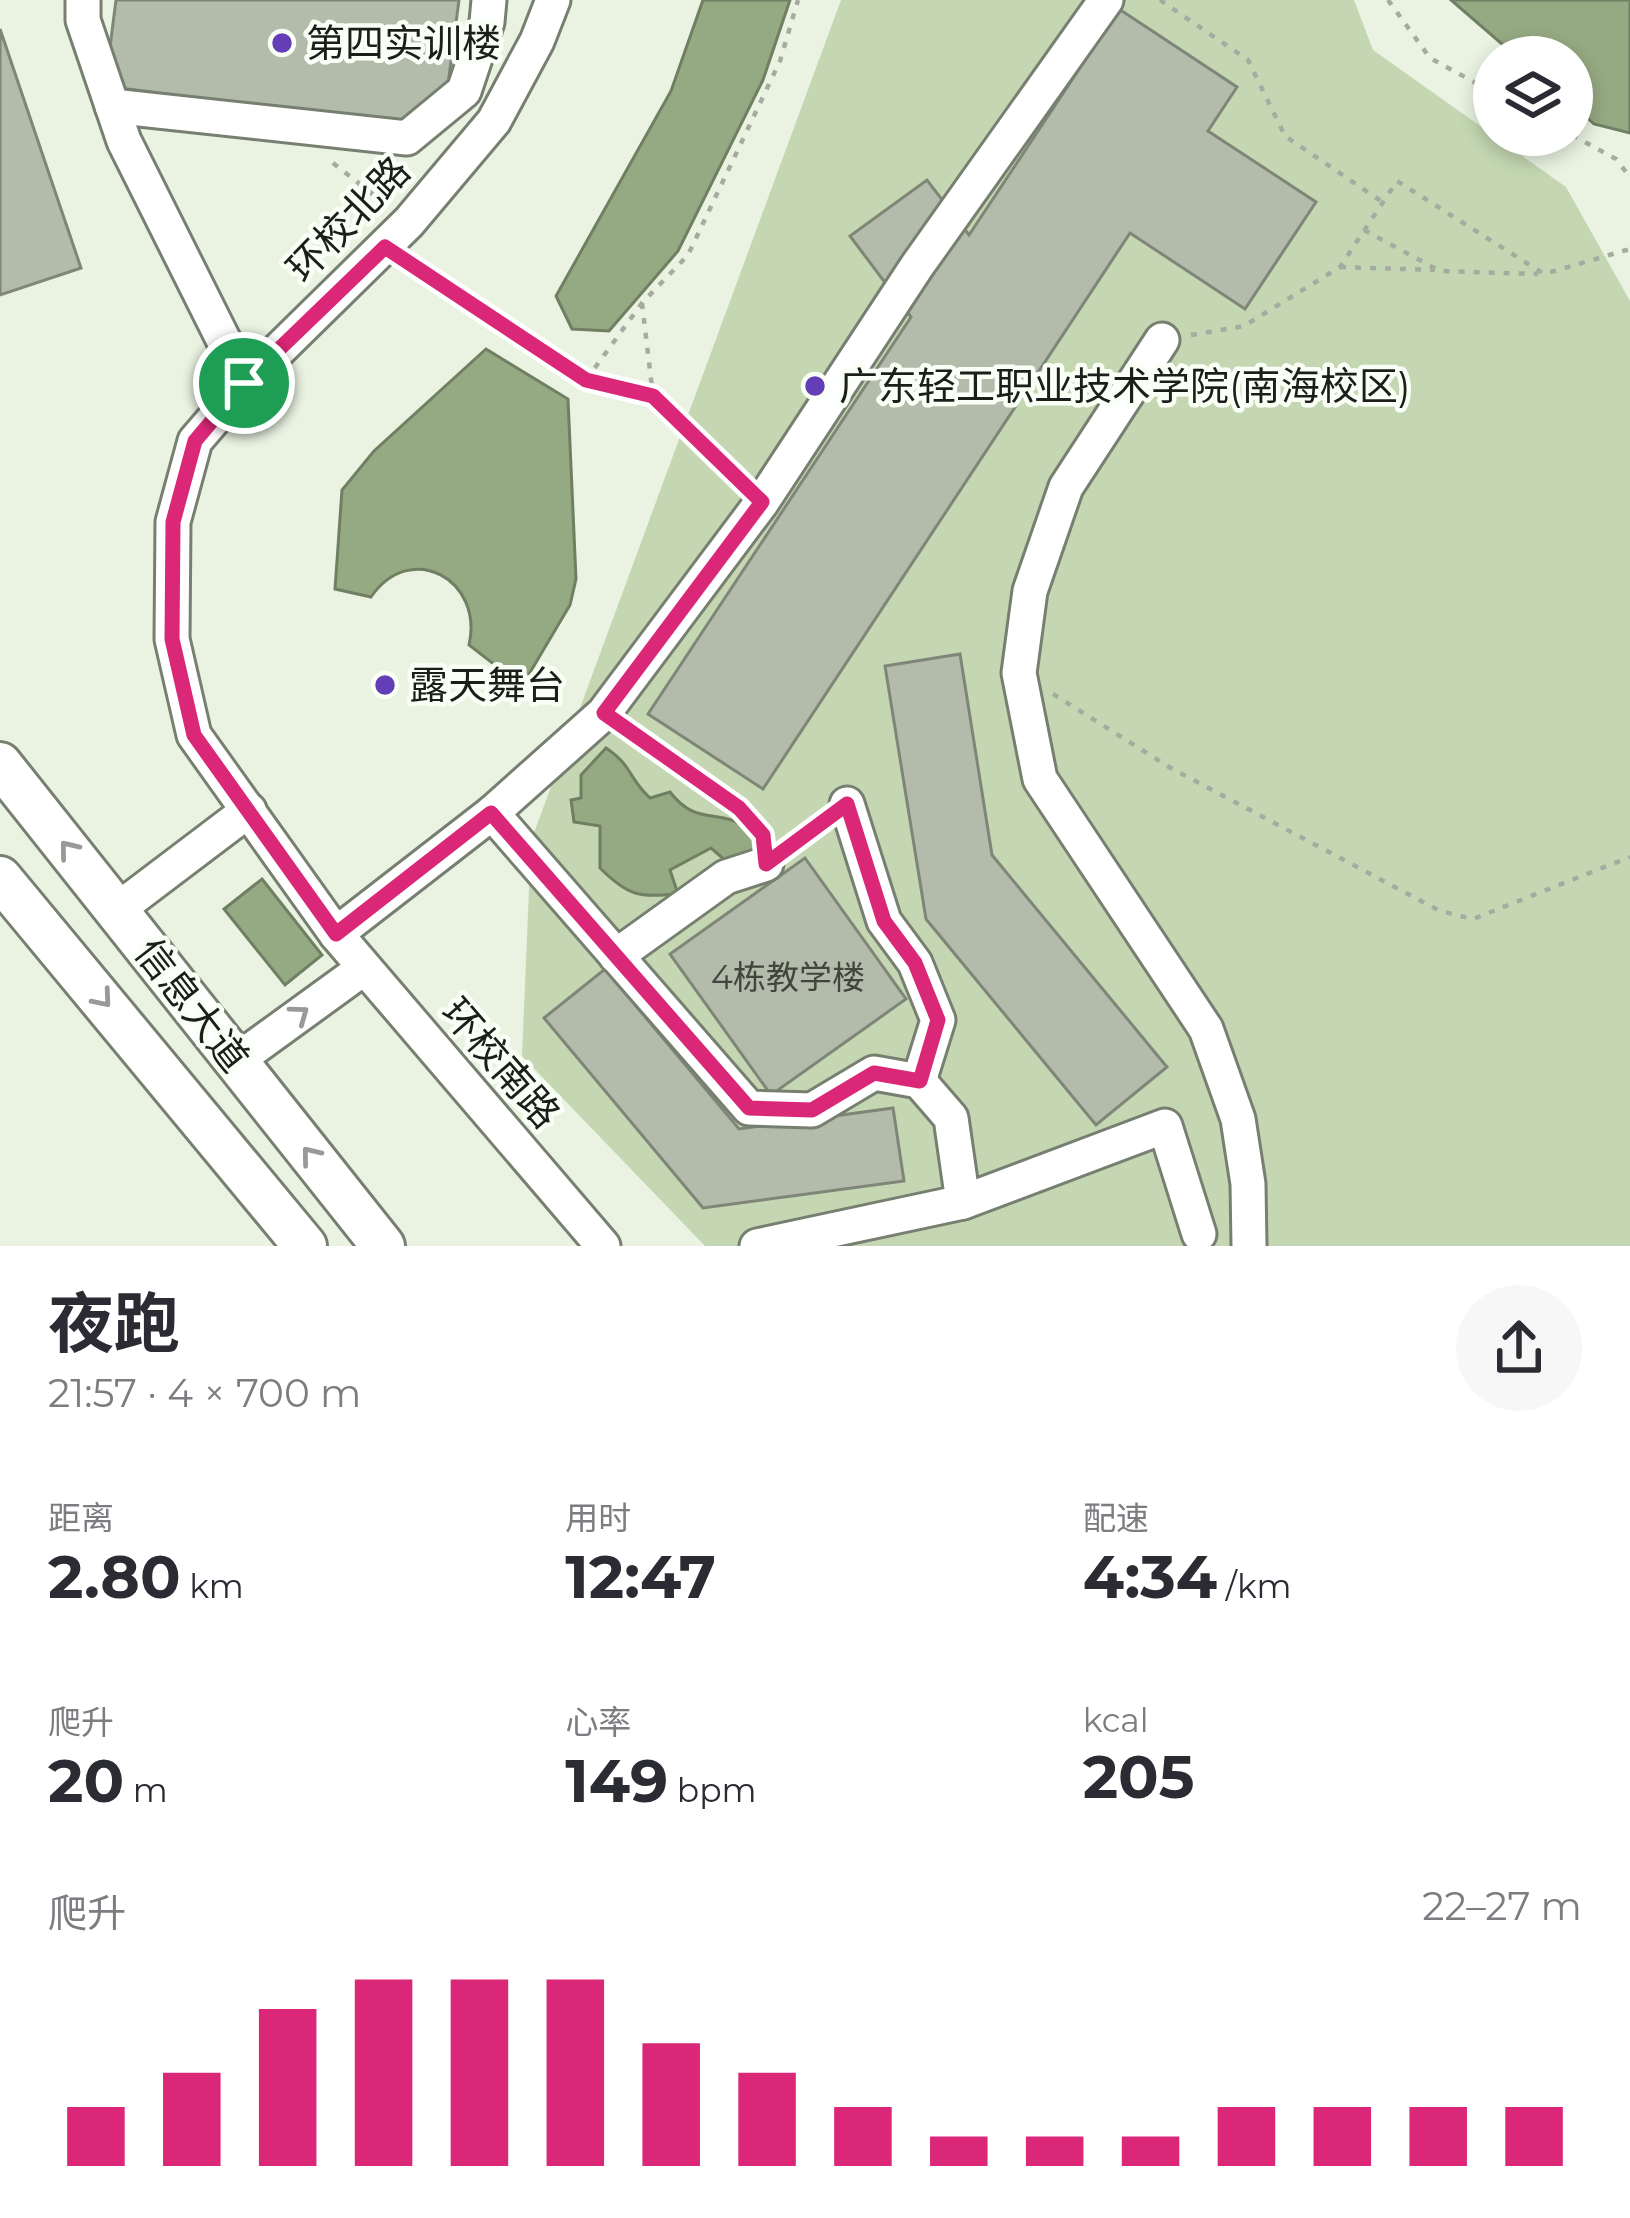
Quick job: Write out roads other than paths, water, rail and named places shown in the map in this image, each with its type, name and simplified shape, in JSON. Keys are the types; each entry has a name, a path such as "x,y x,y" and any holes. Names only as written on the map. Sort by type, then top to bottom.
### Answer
{"main road":[{"name":"信息大道","path":"0,764 383,1246"},
{"name":"信息大道","path":"0,878 305,1246"}],"street":[{"path":"83,0 83,20 124,141 244,383"},
{"path":"112,106 406,138 464,91 487,22 489,0"},
{"name":"环校北路","path":"336,934 194,735 172,639 173,522 195,441 244,383 409,222 494,121 553,0"},
{"path":"336,934 491,813 604,713 762,502 917,266 1106,0"},
{"path":"1162,340 1066,487 1030,591 1019,673 1040,779 1206,1029 1238,1119 1248,1184 1249,1246"},
{"path":"847,804 884,921 915,963 938,1020 920,1081"},
{"path":"117,910 249,810"},
{"path":"491,813 749,1108 812,1110 874,1073 920,1081 951,1118 963,1202"},
{"path":"616,956 726,877 766,864"},
{"name":"环校南路","path":"336,934 603,1246"},
{"path":"236,1061 364,968"},
{"path":"757,1246 963,1202 1165,1126 1199,1234"}],"place":[{"name":"第四实训楼","path":"282,43"},
{"name":"广东轻工职业技术学院(南海校区)","path":"815,386"},
{"name":"露天舞台","path":"385,685"}]}
